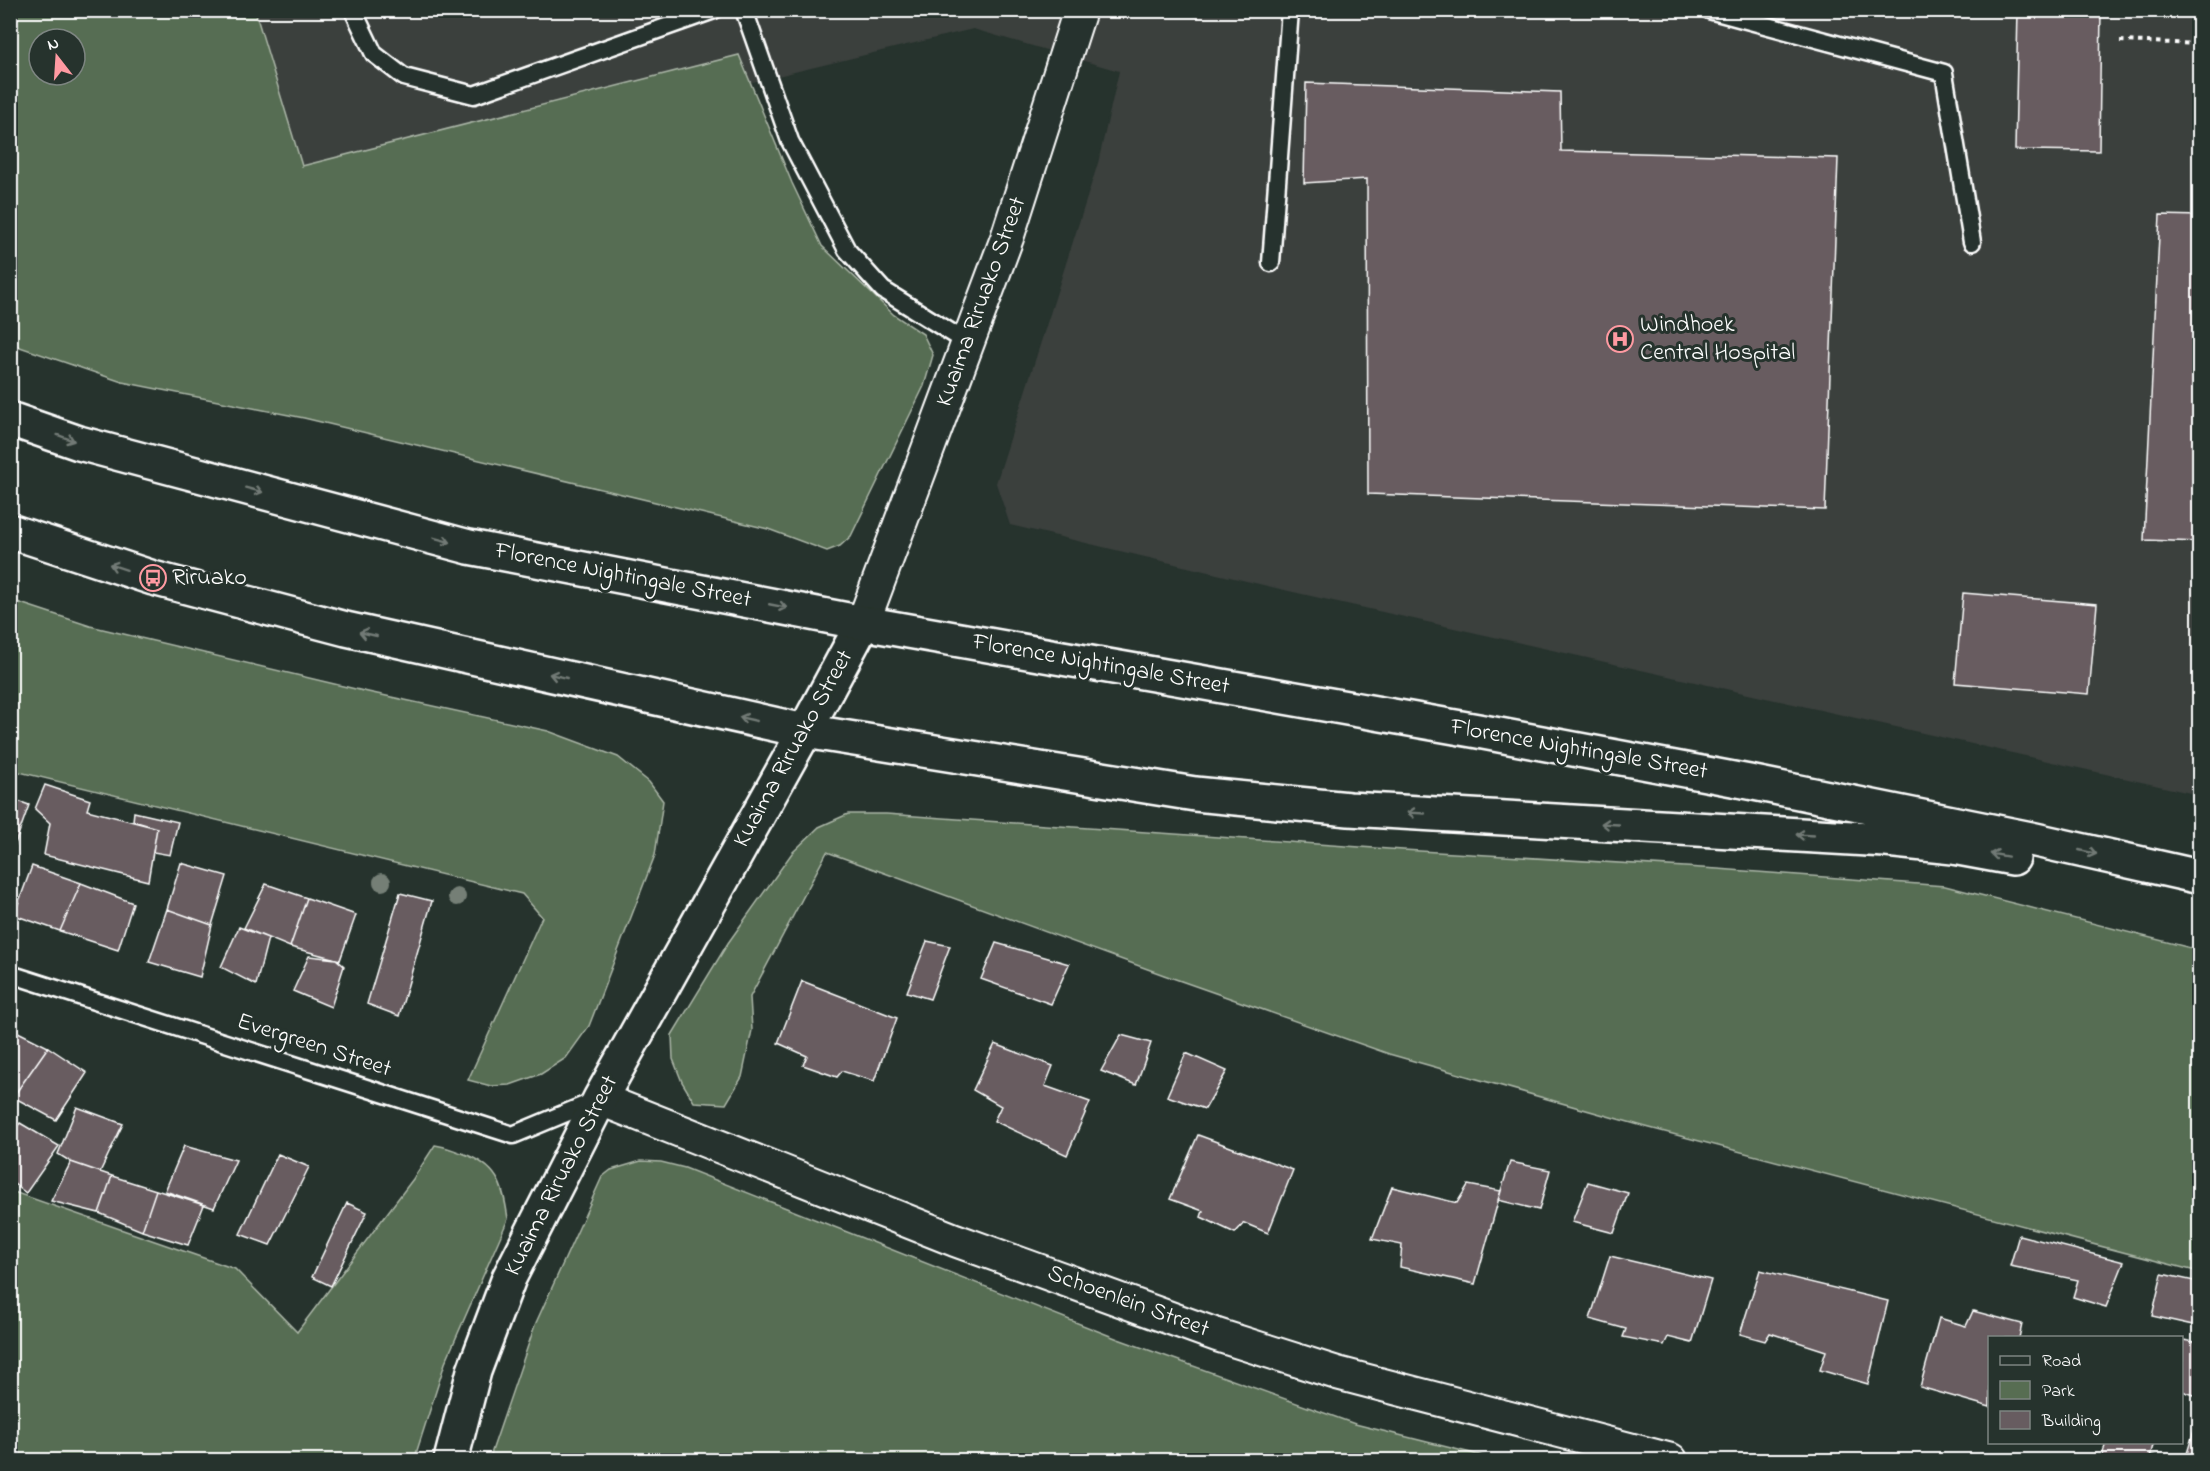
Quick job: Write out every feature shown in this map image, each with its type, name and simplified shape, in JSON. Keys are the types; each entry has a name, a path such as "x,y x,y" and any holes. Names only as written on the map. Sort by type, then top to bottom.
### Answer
{"main road":[{"name":"Florence Nightingale Street","path":"10,419 79,443 469,547 863,623 1455,727 1749,782 2031,839 2199,877"},
{"path":"10,531 153,578 346,629 805,731 1183,792 1230,797 1349,809 1886,840 1953,848 2026,860 2199,900"},
{"name":"Kuaima Riruako Street","path":"451,1461 474,1371 509,1278 600,1099 863,623"}],"street":[{"name":"Kuaima Riruako Street","path":"863,623 1007,238 1080,10"},
{"name":"Schoenlein Street","path":"600,1099 955,1240 1217,1335 1576,1449 1671,1461"}],"lane":[{"path":"352,10 374,54 404,77 474,95 714,10"},
{"path":"744,10 790,141 847,250 883,290 968,343"},
{"path":"1272,263 1290,10"},
{"path":"1708,10 1944,73 1972,242"},
{"name":"Evergreen Street","path":"10,974 513,1135 600,1099"}],"path":[{"path":"2120,41 2199,44"}],"shaded area":[{"name":"Windhoek Central Hospital","path":"226,11 2199,11 2199,795 1293,592 1010,525 996,483 1098,163 1119,71 973,29 283,195"}],"green space":[{"path":"11,11 255,11 302,166 739,55 792,183 822,246 894,315 923,334 933,355 924,386 851,536 840,546 827,551 768,529 304,418 122,382 11,344"},
{"path":"11,600 90,626 368,692 548,731 618,757 649,782 663,801 655,855 589,1026 566,1058 541,1074 510,1085 491,1086 468,1080 542,917 522,894 11,770"},
{"path":"848,814 886,814 1945,886 2199,950 2199,1272 1646,1127 1389,1054 827,852 750,997 752,1030 742,1077 726,1104 694,1102 682,1082 673,1059 672,1035 728,943 792,853 819,827"},
{"path":"435,1145 474,1158 491,1170 501,1186 508,1219 445,1363 414,1460 11,1460 11,1191 235,1269 297,1332 413,1179"},
{"path":"641,1161 661,1162 685,1168 1118,1339 1355,1424 1499,1460 489,1460 535,1325 602,1177 611,1170"}],"building":[{"path":"2018,10 2101,10 2099,151 2015,150"},
{"path":"1306,83 1560,92 1561,151 1838,158 1825,510 1368,494 1367,179 1304,183"},
{"path":"2160,215 2200,216 2200,542 2144,540"},
{"path":"1963,593 2097,604 2089,694 1955,683"},
{"path":"45,785 90,800 87,810 157,828 148,881 44,855 50,823 35,809"},
{"path":"10,798 29,805 11,855 10,855"},
{"path":"134,812 178,822 170,855 153,852 157,828 133,821"},
{"path":"181,863 227,876 212,925 167,909"},
{"path":"32,866 81,883 60,931 14,915"},
{"path":"81,883 133,903 118,950 60,931"},
{"path":"266,884 307,898 290,947 244,928"},
{"path":"400,893 432,901 399,1016 367,1004"},
{"path":"307,898 356,915 340,960 290,947"},
{"path":"167,909 212,925 200,977 149,962"},
{"path":"239,927 268,938 256,985 221,967"},
{"path":"927,941 950,946 930,999 907,992"},
{"path":"996,943 1069,964 1051,1004 981,979"},
{"path":"309,956 336,959 344,966 331,1007 293,991"},
{"path":"802,981 897,1018 874,1081 842,1071 837,1077 803,1065 807,1056 778,1043"},
{"path":"10,1028 48,1047 13,1097 10,1095"},
{"path":"1121,1035 1151,1043 1136,1085 1101,1071"},
{"path":"995,1044 1053,1066 1045,1086 1090,1102 1067,1155 994,1121 1001,1106 973,1090"},
{"path":"48,1047 87,1073 56,1120 13,1097"},
{"path":"1186,1053 1227,1071 1205,1109 1167,1096"},
{"path":"77,1107 123,1124 100,1172 71,1162 58,1154"},
{"path":"20,1123 59,1146 26,1193 10,1181 10,1135"},
{"path":"1198,1135 1293,1170 1268,1233 1244,1223 1235,1233 1201,1217 1203,1211 1170,1199"},
{"path":"184,1146 236,1160 214,1208 165,1191"},
{"path":"278,1154 309,1167 270,1245 240,1234"},
{"path":"71,1162 112,1176 99,1213 51,1201"},
{"path":"1510,1162 1550,1170 1539,1210 1498,1200"},
{"path":"112,1176 156,1190 142,1231 99,1213"},
{"path":"1588,1182 1628,1193 1614,1233 1572,1222"},
{"path":"1468,1185 1501,1191 1475,1284 1400,1267 1402,1245 1372,1239 1392,1187 1457,1203"},
{"path":"156,1190 204,1205 188,1245 142,1231"},
{"path":"347,1203 367,1212 331,1286 312,1277"},
{"path":"2019,1235 2124,1262 2106,1307 2073,1297 2078,1280 2010,1266"},
{"path":"1610,1256 1711,1280 1692,1343 1668,1337 1664,1345 1623,1337 1626,1329 1590,1319"},
{"path":"1760,1270 1888,1301 1868,1384 1820,1370 1826,1351 1770,1333 1765,1341 1740,1334"},
{"path":"2162,1274 2199,1282 2193,1325 2152,1316"},
{"path":"1973,1311 2022,1324 2019,1336 1988,1336 1988,1406 1920,1387 1939,1318 1966,1326"},
{"path":"2183,1340 2200,1343 2200,1397 2183,1391"},
{"path":"2200,1411 2200,1460 2185,1460"},
{"path":"2105,1444 2153,1444 2149,1460 2101,1460"},
{"path":"2151,1455 2181,1460 2149,1460"}],"place":[{"name":"Windhoek Central Hospital","path":"1620,339"},
{"name":"Riruako","path":"153,578"}]}
